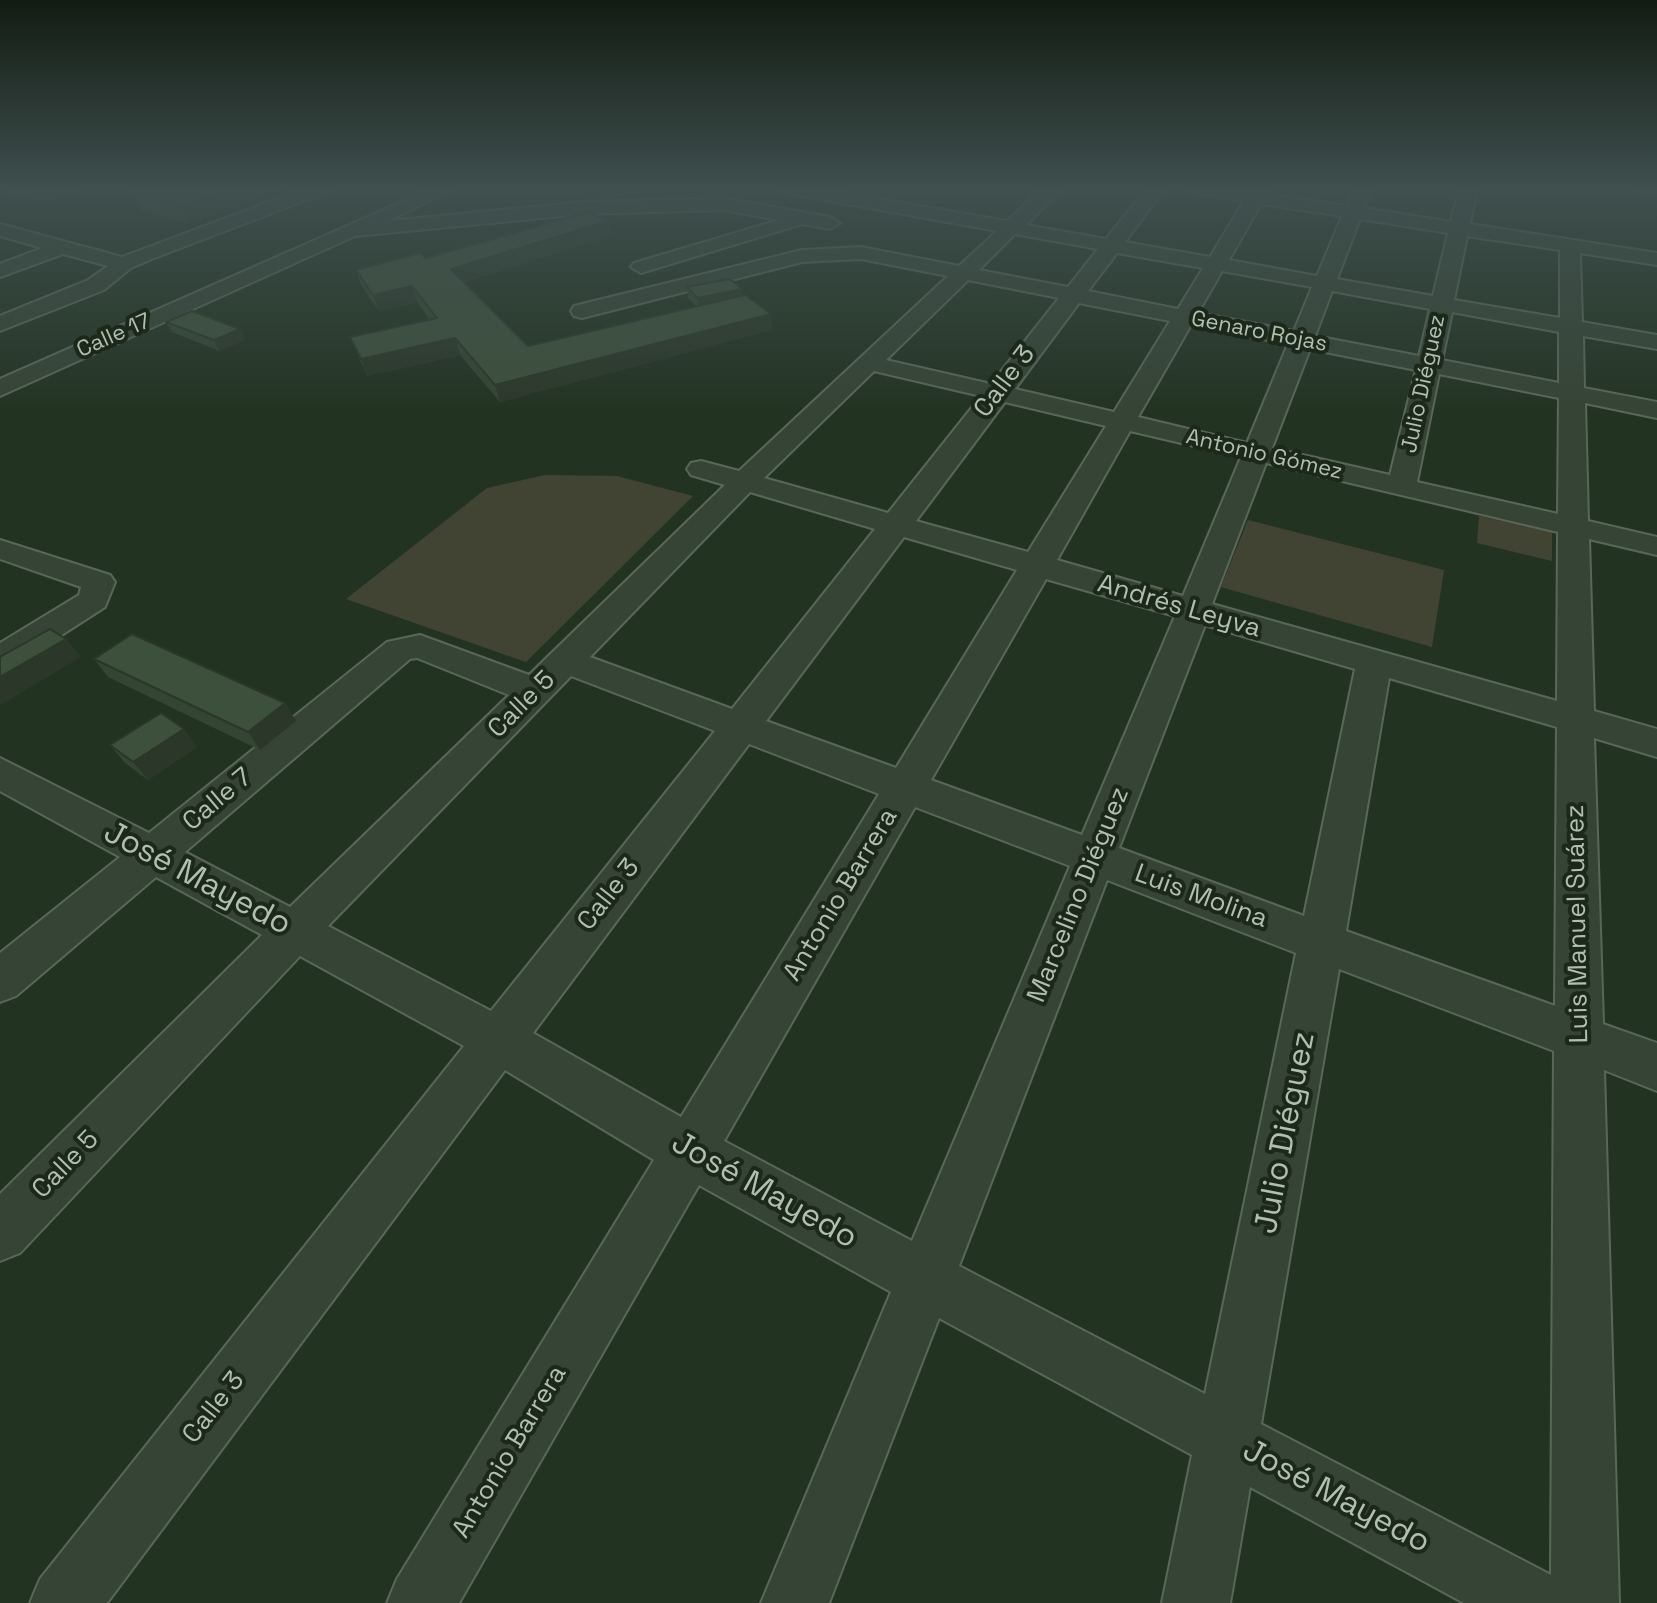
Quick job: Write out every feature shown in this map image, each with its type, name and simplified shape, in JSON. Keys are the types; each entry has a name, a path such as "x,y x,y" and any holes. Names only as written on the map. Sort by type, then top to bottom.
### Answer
{"street":[{"path":"0,271 21,263"},
{"path":"120,263 124,264"},
{"path":"0,324 96,285 127,263"},
{"name":"Calle 17","path":"0,388 278,263"},
{"path":"641,267 655,263"},
{"name":"Genaro Rojas","path":"582,311 768,263"},
{"name":"Genaro Rojas","path":"911,263 1657,410"},
{"name":"Calle 5","path":"0,1233 294,932 744,482 973,263"},
{"name":"Calle 3","path":"64,1603 1096,263"},
{"path":"1208,263 1657,342"},
{"name":"Marcelino Diéguez","path":"795,1603 1332,263"},
{"name":"Julio Diéguez","path":"1402,487 1451,263"},
{"name":"Luis Manuel Suárez","path":"1570,263 1585,1603"},
{"name":"Antonio Barrera","path":"421,1603 1215,264"},
{"path":"96,285 122,293"},
{"path":"148,301 174,309"},
{"name":"Antonio Gómez","path":"870,363 1657,546"},
{"name":"Andrés Leyva","path":"701,469 1657,743"},
{"path":"0,549 99,582 93,600 0,659"},
{"name":"Calle 7","path":"0,981 399,650 420,646 537,692"},
{"name":"Luis Molina","path":"566,661 1657,1067"},
{"name":"Julio Diéguez","path":"1196,1603 1374,662"},
{"name":"José Mayedo","path":"7,785 152,855 497,1039 688,1150 1533,1603"}],"green space":[{"path":"545,475 617,476 693,496 526,662 346,599 487,488"},
{"path":"1479,516 1552,532 1552,561 1477,543"},
{"path":"1248,520 1444,570 1432,647 1221,587"}],"building":[{"path":"383,263 471,263 451,269 528,346 745,295 771,314 495,385 455,338 361,359 350,337 437,318 412,286 373,295 356,270"},
{"path":"730,279 742,289 698,298 687,287"},
{"path":"192,311 240,329 214,340 166,322"},
{"path":"50,629 66,639 0,677 0,657"},
{"path":"132,634 285,703 248,732 94,659"},
{"path":"161,713 184,729 133,762 110,745"}]}
